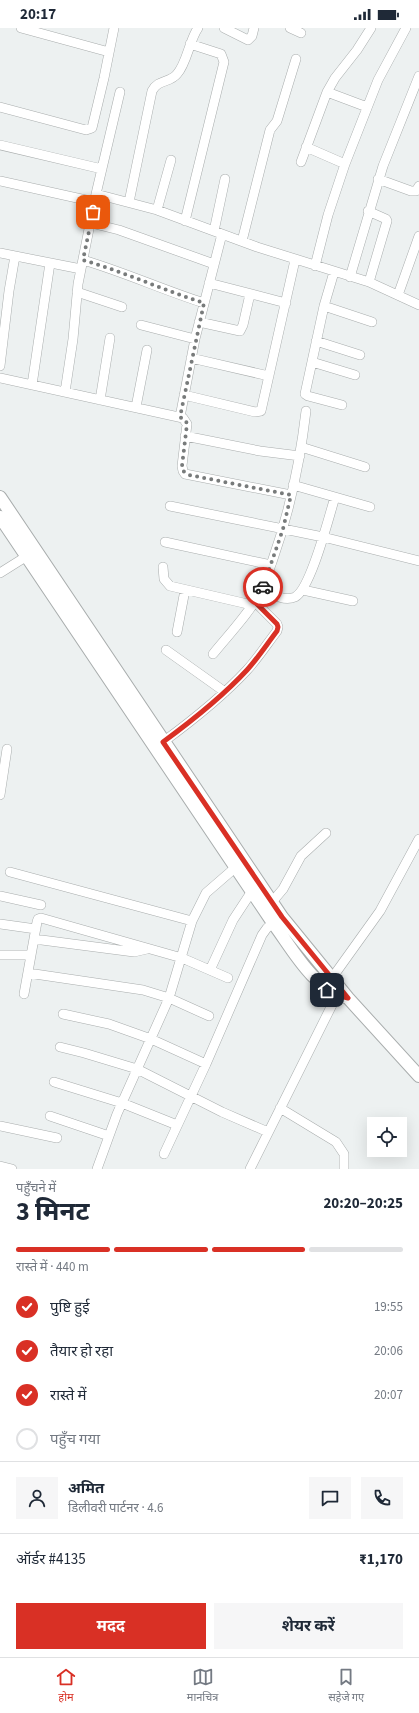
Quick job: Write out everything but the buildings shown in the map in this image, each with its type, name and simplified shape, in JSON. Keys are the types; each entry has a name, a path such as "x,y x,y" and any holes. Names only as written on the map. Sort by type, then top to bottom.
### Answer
{"street":[{"path":"21,28 110,52"},
{"path":"0,107 89,130 93,124 110,52 114,28"},
{"path":"129,202 152,91 158,83 176,75 198,28"},
{"path":"224,28 248,40 252,36 254,28"},
{"path":"290,28 301,33"},
{"path":"301,162 327,92 335,78 357,50 371,28"},
{"path":"315,266 328,215 345,164 378,80 406,28"},
{"path":"185,221 224,62 221,54 190,44"},
{"path":"242,241 270,130 277,121 296,59"},
{"path":"350,276 378,178 419,76"},
{"path":"65,392 73,339 77,292 95,198 120,92"},
{"path":"327,92 367,107"},
{"path":"0,145 102,169"},
{"path":"306,147 345,164"},
{"path":"158,210 171,160"},
{"path":"378,178 411,191 416,190 419,186"},
{"path":"180,417 195,339 214,264 224,179"},
{"path":"0,182 95,198 129,202 158,210 295,260 369,282 419,305"},
{"path":"368,211 386,219 387,221 369,282"},
{"path":"91,223 119,230 214,264"},
{"path":"398,295 419,236"},
{"path":"0,253 50,263 82,265 119,271 148,284 204,303"},
{"path":"0,366 9,291 15,256"},
{"path":"184,395 258,412 262,409 295,260"},
{"path":"32,385 50,263"},
{"path":"334,272 324,306 305,394 342,405"},
{"path":"209,283 286,303"},
{"path":"77,292 122,307"},
{"path":"199,322 240,331 250,294"},
{"path":"324,306 372,322"},
{"path":"141,325 195,339"},
{"path":"100,400 110,338"},
{"path":"316,341 360,355"},
{"path":"136,407 147,350"},
{"path":"191,358 269,376"},
{"path":"312,362 355,374"},
{"path":"0,378 180,417 186,421 182,466 185,474 291,495"},
{"path":"213,654 254,604 262,589 283,529 301,451 306,411"},
{"path":"185,436 260,450 301,451 365,467"},
{"path":"293,485 370,507"},
{"path":"0,497 163,742 272,902 278,920 311,976 319,984 343,996"},
{"path":"262,589 277,596 290,599 303,590 309,578 335,497"},
{"path":"170,506 323,537 419,561"},
{"path":"0,517 252,891 332,978 343,996 419,1076"},
{"path":"165,542 271,564"},
{"path":"0,573 27,556"},
{"path":"162,567 166,583 185,590 254,604 277,624 278,627 247,669 225,692 163,742"},
{"path":"177,632 185,590"},
{"path":"303,590 353,601"},
{"path":"166,650 225,692"},
{"path":"0,795 7,749"},
{"path":"272,902 283,889 301,856 326,833"},
{"path":"332,978 380,911 419,839"},
{"path":"97,1169 122,1103 169,998 192,921 206,893 236,867"},
{"path":"10,872 192,921"},
{"path":"210,970 233,920 252,891"},
{"path":"0,896 41,905"},
{"path":"24,994 38,919 41,918 182,958 228,978"},
{"path":"164,1154 206,1064 262,934 278,920"},
{"path":"0,924 36,929"},
{"path":"34,939 134,952 148,949"},
{"path":"0,956 31,956"},
{"path":"28,973 123,987 169,998 209,1016"},
{"path":"254,1168 268,1132 280,1108 343,996"},
{"path":"63,1014 109,1024 151,1038 206,1064"},
{"path":"60,1047 137,1069 222,1112 268,1132"},
{"path":"54,1082 122,1103 177,1125"},
{"path":"280,1108 336,1142 344,1154 344,1169"},
{"path":"50,1116 109,1136"},
{"path":"0,1126 57,1138"},
{"path":"0,1166 12,1169"}],"way so far":[{"path":"93,212 83,260 107,267 148,284 204,303 195,339 180,417 183,418 187,424 182,466 183,471 185,474 189,475 291,495 283,529 263,587"}],"route":[{"path":"263,587 255,602 277,624 277,631 247,669 225,692 163,742 282,917 348,998 327,990"}]}
